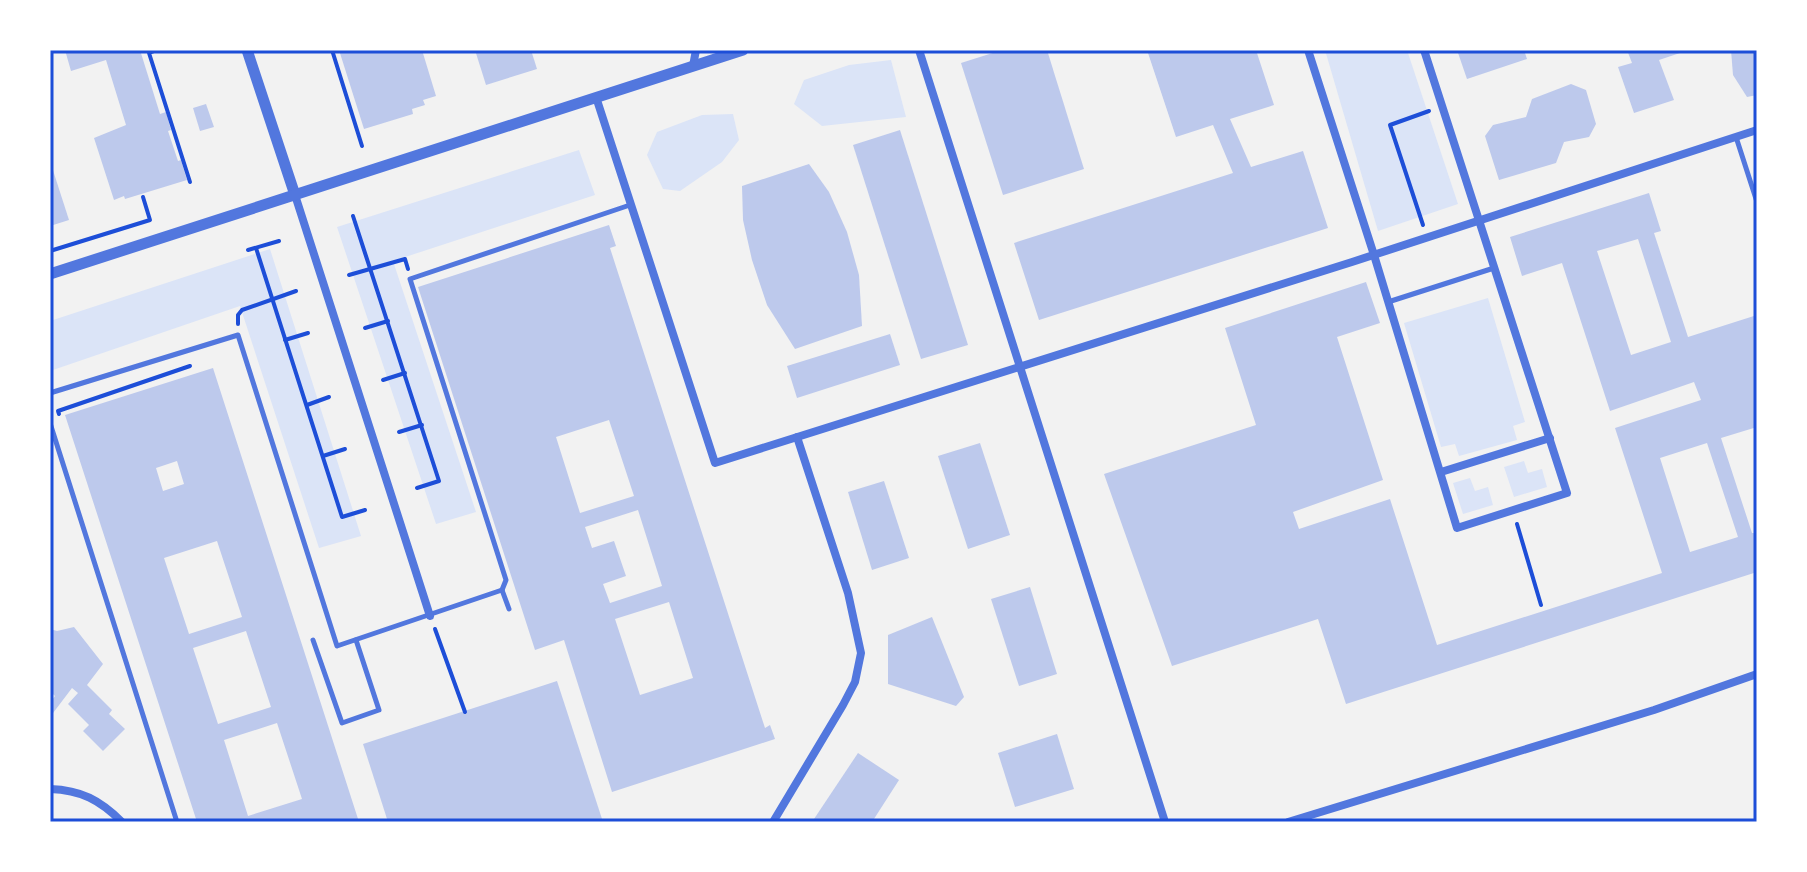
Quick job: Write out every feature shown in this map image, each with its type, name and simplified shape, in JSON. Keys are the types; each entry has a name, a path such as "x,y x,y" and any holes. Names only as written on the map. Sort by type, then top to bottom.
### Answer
{"street":[{"path":"247,50 430,616"},
{"path":"693,66 696,50"},
{"path":"50,274 743,50"},
{"path":"919,50 1165,822"},
{"path":"1308,50 1457,528 1567,493 1424,50"},
{"path":"596,97 715,463 1374,255 1757,130"},
{"path":"773,822 855,682 860,663 860,641 848,593 797,437"},
{"path":"1441,472 1550,438"},
{"path":"1288,822 1654,710 1757,674"},
{"path":"50,789 83,793 103,804 122,822"}],"lane":[{"path":"1736,137 1757,202"},
{"path":"509,609 502,590 506,580 410,279 630,205"},
{"path":"1388,302 1496,267"},
{"path":"50,393 238,335 337,646 502,590"},
{"path":"50,423 177,822"},
{"path":"313,640 342,723 379,710 356,640"}],"path":[{"path":"157,50 149,53 190,182"},
{"path":"332,50 362,146"},
{"path":"1427,237 1390,125 1443,106"},
{"path":"50,251 150,220 143,197"},
{"path":"353,216 439,481 417,488"},
{"path":"248,250 279,241"},
{"path":"256,248 342,517 365,510"},
{"path":"349,275 402,260"},
{"path":"242,310 296,291"},
{"path":"365,328 388,321"},
{"path":"285,340 308,333"},
{"path":"62,423 58,411 203,362"},
{"path":"383,380 405,373"},
{"path":"307,405 329,397"},
{"path":"399,432 422,425"},
{"path":"323,456 345,449"},
{"path":"1514,510 1541,605"},
{"path":"436,632 465,712"}],"shaded area":[{"path":"1325,50 1407,50 1458,204 1378,231"},
{"path":"891,60 906,117 822,126 794,104 804,80 849,65"},
{"path":"733,114 739,140 722,162 680,191 663,189 647,155 657,132 702,115"},
{"path":"579,150 595,195 393,261 476,512 436,524 337,227"},
{"path":"270,249 361,536 319,548 240,306 50,371 50,321"},
{"path":"1488,298 1525,422 1513,426 1517,440 1459,456 1455,444 1441,447 1404,323"},
{"path":"1524,461 1528,473 1542,469 1547,487 1514,497 1504,467"},
{"path":"1470,478 1475,491 1488,487 1493,505 1463,514 1453,483"}],"building":[{"path":"65,50 140,50 160,114 166,112 171,130 168,131 187,180 114,200 94,138 126,125 106,60 71,71"},
{"path":"339,50 422,50 436,96 423,100 425,105 412,109 413,114 364,129"},
{"path":"475,50 531,50 537,69 486,85"},
{"path":"1002,50 1047,50 1084,169 1003,195 961,63"},
{"path":"1147,50 1256,50 1274,105 1230,119 1251,167 1303,151 1328,228 1039,320 1014,243 1233,173 1213,125 1176,137"},
{"path":"1457,50 1524,50 1527,59 1467,79"},
{"path":"1627,50 1679,50 1680,53 1659,60 1674,100 1634,113 1618,67 1632,63"},
{"path":"1731,50 1757,50 1757,95 1747,97 1733,75"},
{"path":"1571,84 1586,90 1596,124 1589,137 1564,142 1556,163 1499,180 1485,136 1493,125 1526,117 1532,99"},
{"path":"206,104 214,127 200,131 193,108"},
{"path":"900,130 968,345 921,359 853,145"},
{"path":"50,161 69,220 50,226"},
{"path":"809,164 829,192 847,232 859,275 862,326 795,349 767,305 752,260 743,220 742,186"},
{"path":"1649,193 1661,231 1654,233 1688,337 1757,315 1757,427 1721,438 1752,533 1757,533 1757,572 1346,704 1318,619 1172,666 1104,474 1256,425 1225,328 1366,282 1380,323 1337,337 1383,480 1293,512 1299,529 1390,499 1437,645 1662,573 1615,428 1701,400 1694,382 1610,411 1562,263 1522,276 1510,237","holes":["1638,239 1671,342 1631,355 1597,251","1707,443 1738,537 1690,552 1660,458"]},
{"path":"609,225 616,246 610,248 765,728 770,725 775,739 612,792 564,640 535,650 418,287","holes":["609,420 634,496 580,513 556,437","638,510 662,586 610,603 603,584 626,576 614,541 592,548 585,527","669,602 693,678 640,695 615,619"]},
{"path":"890,334 900,365 797,398 787,366"},
{"path":"213,368 359,822 197,822 65,415","holes":["177,461 184,484 163,491 156,468","217,541 242,617 189,634 164,558","246,631 271,707 218,724 193,648","277,723 302,799 248,816 224,740"]},
{"path":"980,443 1010,535 968,549 938,456"},
{"path":"884,481 909,558 872,570 848,492"},
{"path":"1030,587 1057,674 1019,686 991,599"},
{"path":"932,617 964,697 956,706 888,684 888,635"},
{"path":"74,627 103,664 87,685 112,710 109,714 125,729 103,751 83,731 89,725 68,704 78,693 72,688 50,717 50,703 55,696 50,691 50,629 57,631"},
{"path":"557,681 603,822 388,822 363,744"},
{"path":"1057,734 1074,789 1015,807 998,753"},
{"path":"858,753 899,780 872,822 812,822"}]}
